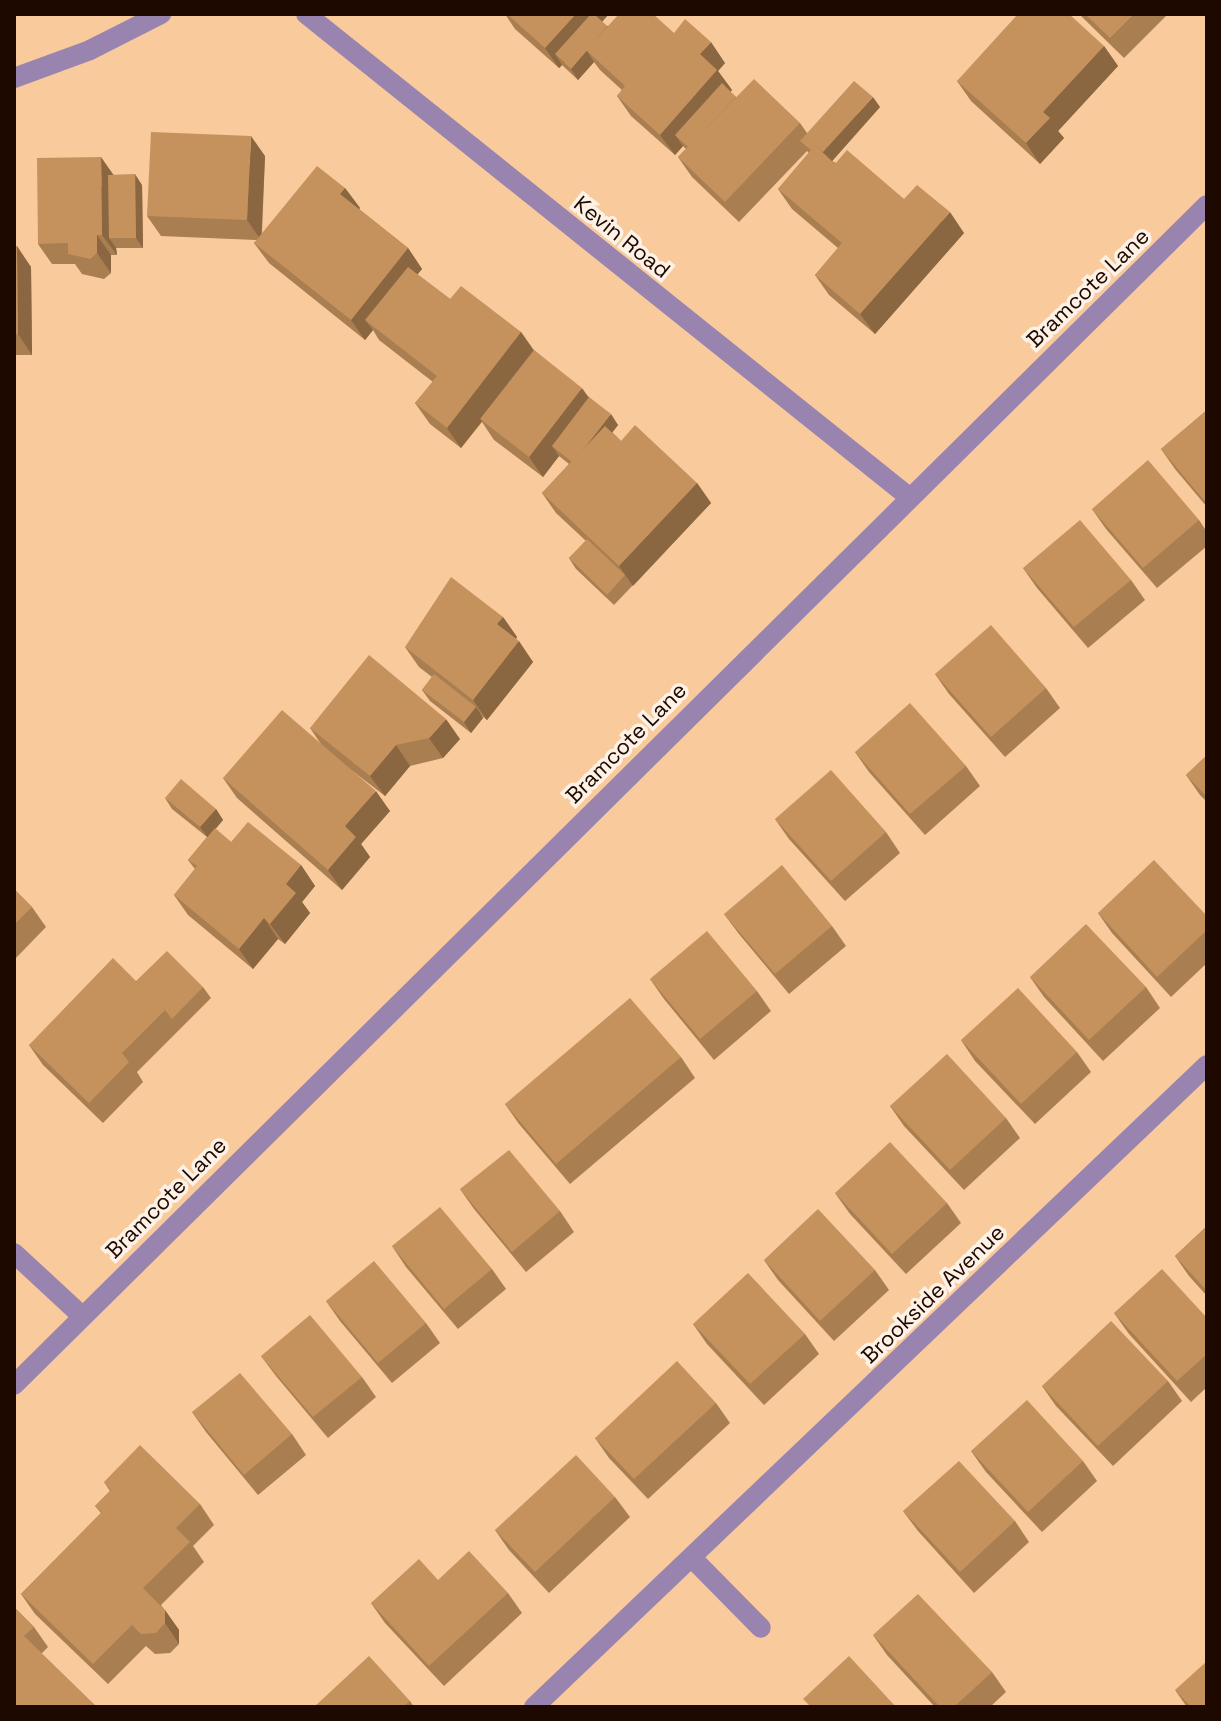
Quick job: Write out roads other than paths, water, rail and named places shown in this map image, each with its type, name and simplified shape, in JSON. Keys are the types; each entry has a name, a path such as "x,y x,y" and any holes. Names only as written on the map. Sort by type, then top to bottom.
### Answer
{"street":[{"path":"14,78 90,50 161,14"},
{"name":"Kevin Road","path":"306,14 909,497"},
{"name":"Bramcote Lane","path":"14,1385 81,1315 1207,205"},
{"name":"Brookside Avenue","path":"534,1707 694,1560 1207,1065"},
{"path":"14,1253 81,1315"},
{"path":"694,1560 761,1628"}]}
